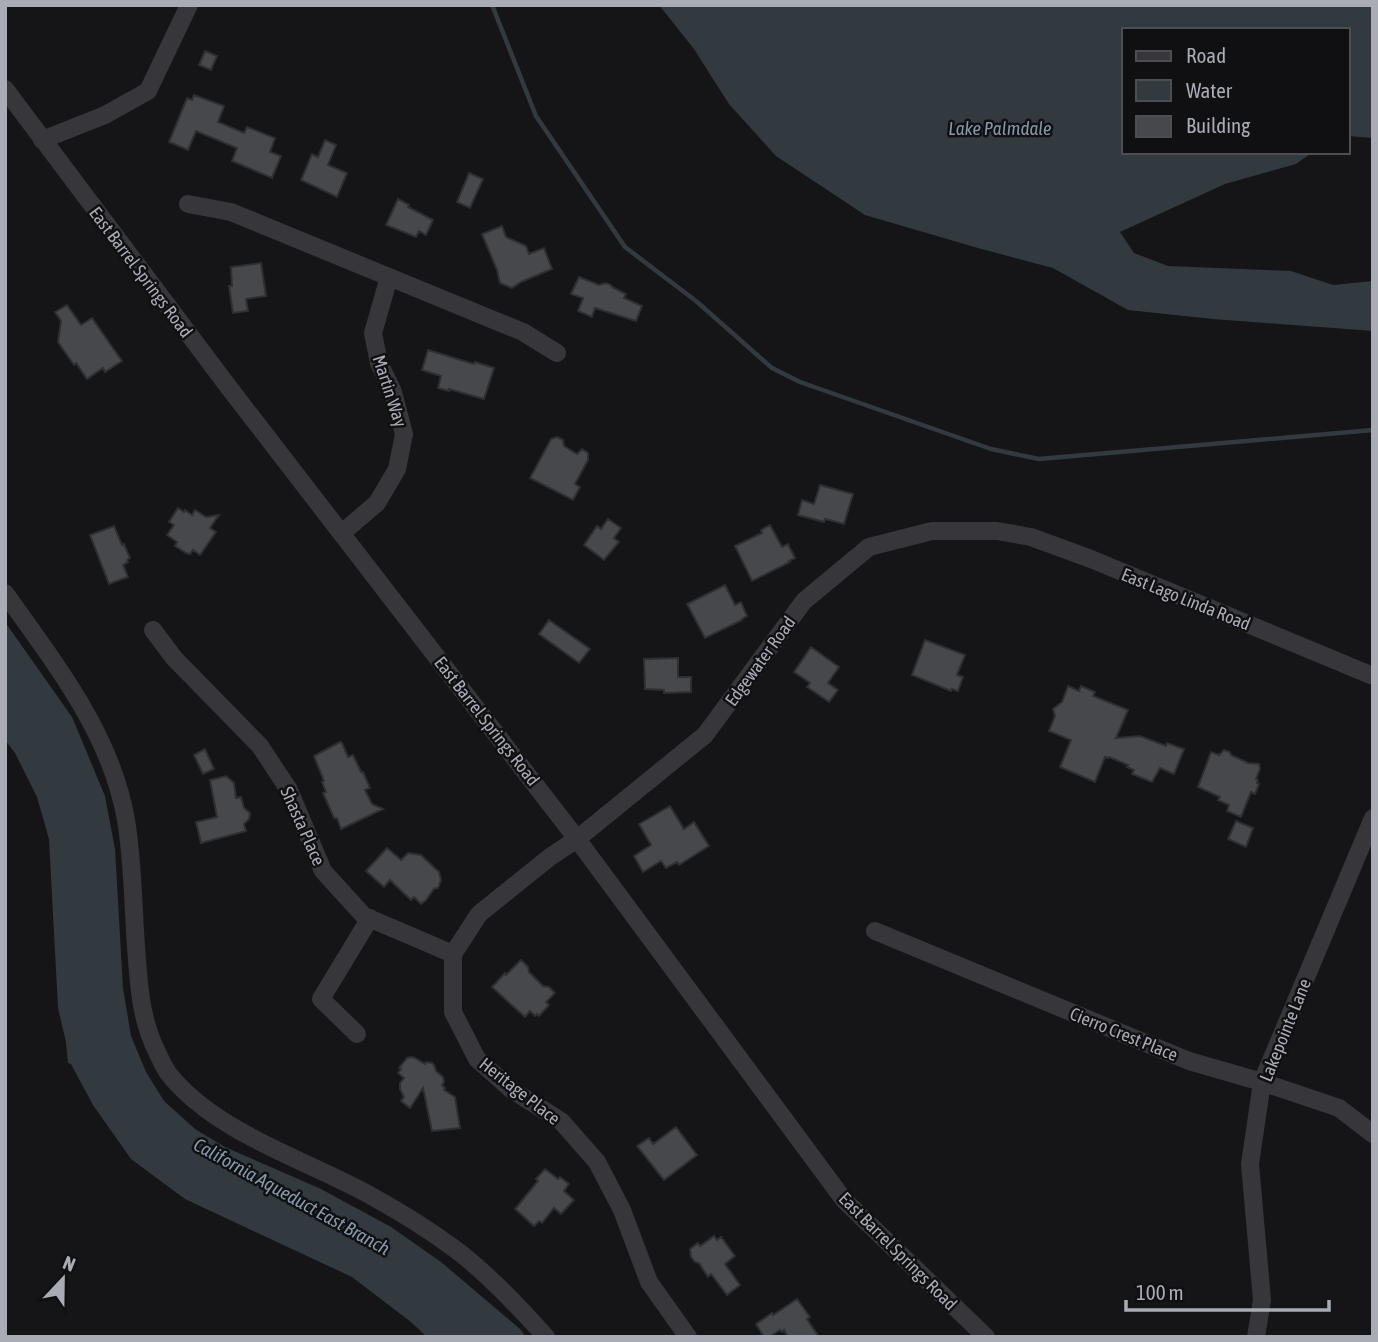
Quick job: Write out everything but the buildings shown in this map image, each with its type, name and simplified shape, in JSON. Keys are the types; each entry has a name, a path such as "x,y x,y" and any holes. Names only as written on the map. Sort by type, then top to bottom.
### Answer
{"street":[{"path":"42,139 105,115 148,91 189,5"},
{"name":"East Barrel Springs Road","path":"5,89 227,386 577,839 844,1200 986,1337"},
{"path":"188,204 231,212 523,332 557,353"},
{"name":"Martin Way","path":"342,533 377,503 397,469 404,434 393,393 379,363 373,332 389,276"},
{"name":"Edgewater Road","path":"453,954 479,914 705,735 804,601 869,547 932,531 997,531"},
{"name":"East Lago Linda Road","path":"997,531 1031,537 1091,559 1373,676"},
{"path":"5,593 86,713 104,748 116,782 126,819 143,1016 166,1071 191,1098 219,1119 374,1197 456,1250 494,1283 546,1337"},
{"name":"Shasta Place","path":"153,630 174,658 260,746 289,790 323,871 364,916 453,954"},
{"name":"Lakepointe Lane","path":"1256,1337 1262,1300 1250,1164 1262,1082 1373,818"},
{"path":"357,1034 321,999 370,918"},
{"name":"Cierro Crest Place","path":"875,931 1189,1061 1339,1108 1373,1134"},
{"name":"Heritage Place","path":"453,954 453,1012 477,1059 512,1090 561,1121 597,1162 622,1210 649,1282 688,1337"}],"water":[{"name":"Lake Palmdale","path":"659,5 1373,5 1373,138 1350,136 1350,28 1122,28 1122,154 1310,154 1296,164 1225,184 1120,232 1134,253 1168,266 1291,271 1333,285 1373,281 1373,331 1128,310 1053,268 865,215 776,156 729,104 694,49"},
{"name":"California Aqueduct East Branch","path":"5,622 72,717 105,796 115,849 123,988 131,1036 146,1072 164,1101 195,1129 225,1147 321,1189 391,1227 441,1262 526,1337 427,1337 352,1277 185,1199 131,1159 93,1105 68,1063 58,1008 49,839 37,797 15,753 5,740"}],"waterway":[{"path":"492,5 536,116 625,247 696,301 772,368 800,382 991,449 1039,459 1373,430"}]}
